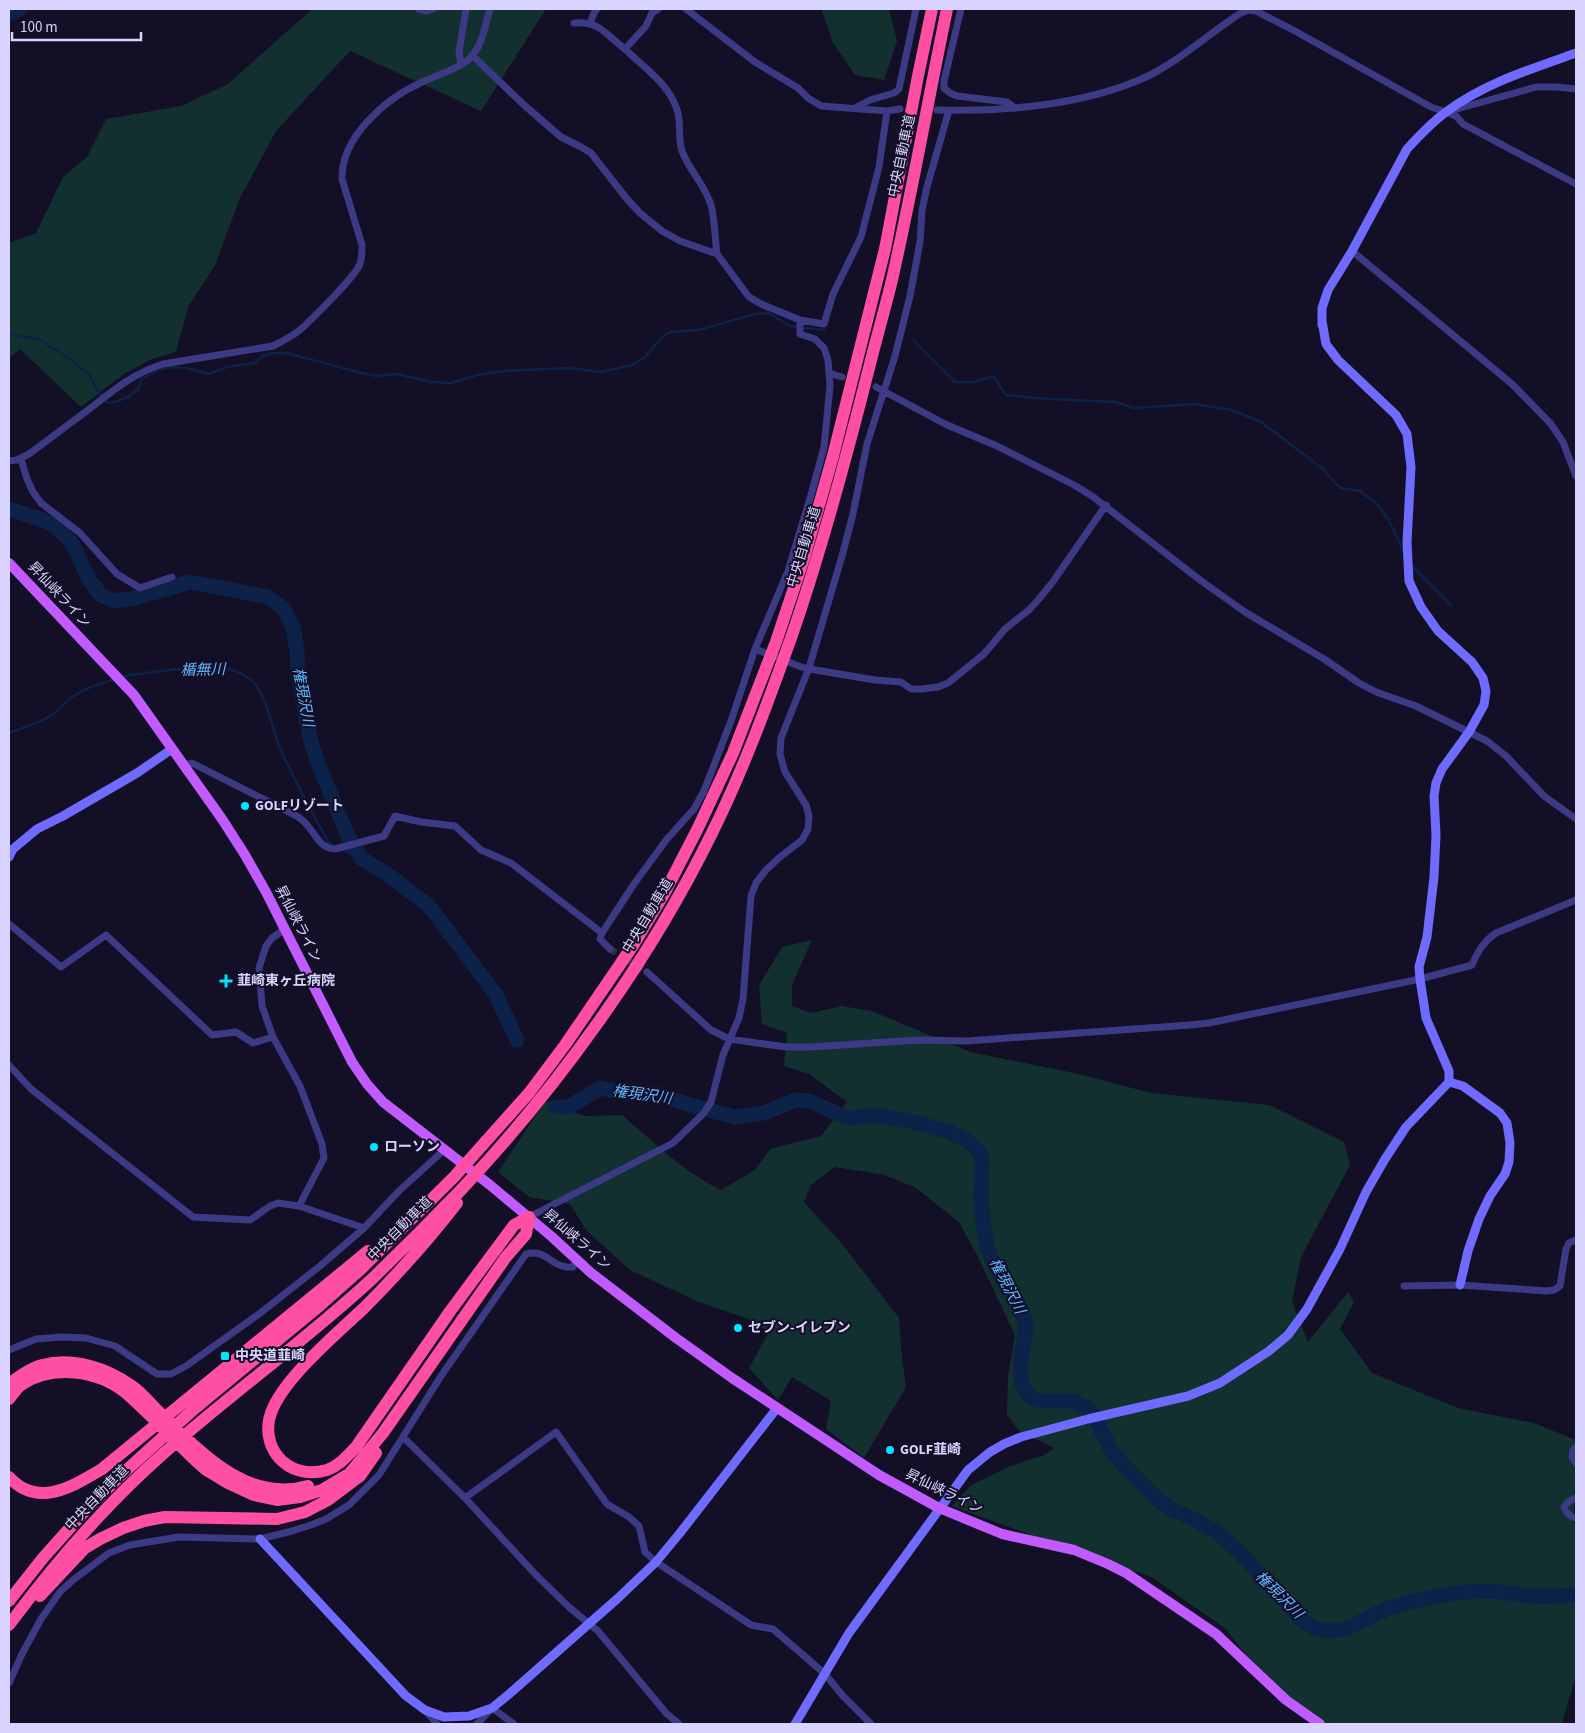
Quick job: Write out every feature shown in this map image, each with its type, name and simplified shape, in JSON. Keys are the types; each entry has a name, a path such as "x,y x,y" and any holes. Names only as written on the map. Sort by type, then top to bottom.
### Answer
{"highway":[{"name":"中央自動車道","path":"9,1601 43,1558 84,1512 120,1476 194,1409 340,1288 454,1177 529,1093 565,1045 664,894 698,828 733,753 776,642 804,558 833,456 885,249 932,9"},
{"name":"中央自動車道","path":"9,1625 54,1567 130,1484 177,1442 371,1280 445,1206 498,1149 575,1053 645,951 677,900 712,834 745,760 766,707 823,540 849,449 891,282 947,9"},
{"path":"498,1149 446,1217 377,1295 310,1360 280,1393 272,1410 268,1425 269,1442 276,1455 288,1468 308,1472 327,1470 340,1464 356,1447 451,1310 514,1225 529,1217"},
{"path":"9,1477 14,1483 28,1490 45,1494 77,1484 102,1469 429,1202"},
{"path":"199,1457 205,1469 228,1483 254,1495 277,1500 300,1498 322,1490 349,1474 383,1433 506,1257 526,1234 529,1217"},
{"path":"9,1399 20,1386 33,1378 59,1371 88,1375 107,1382 125,1392 150,1410 199,1457 253,1485 276,1490 297,1489 324,1481 345,1469 366,1445 451,1310"},
{"path":"9,1629 85,1548 122,1528 144,1521 165,1518 277,1519 306,1512 328,1500 360,1476 392,1431 463,1319"},
{"path":"9,1384 26,1372 42,1365 70,1362 86,1365 112,1374 133,1386 150,1410"}],"main road":[{"name":"昇仙峡ライン","path":"9,562 134,695 185,765 245,854 352,1062 367,1084 383,1102 490,1185 577,1260 676,1338 777,1408 879,1475 939,1508 1002,1534 1074,1550 1126,1573 1216,1634 1286,1700 1320,1724"}],"street":[{"path":"418,9 427,11 433,9"},
{"path":"461,64 459,53 466,9"},
{"path":"9,461 20,459 29,454 112,391 149,368 273,346 286,340 301,329 352,276 359,266 362,256 362,245 342,179 342,168 359,132 392,99 468,60 480,44 490,9"},
{"path":"590,23 597,9"},
{"path":"625,49 646,26 652,13 658,9"},
{"path":"686,9 755,62 798,88 808,98 821,106 887,111 900,109"},
{"path":"854,108 870,100 894,93 899,89 916,9"},
{"path":"961,9 944,88 957,96 1007,102 1015,108"},
{"path":"937,110 1015,108 1071,100 1120,87 1146,77 1167,65 1242,12 1250,9 1256,10 1295,31 1431,107 1456,116 1463,124 1576,184"},
{"path":"574,23 590,23 607,32 665,86 672,97 678,114 681,149 698,177 711,205 717,254 749,297 800,320 824,324 832,294 861,237 879,167 887,111"},
{"path":"795,1724 849,1633 968,1470 990,1452 1021,1437 1088,1419 1188,1396 1220,1383 1262,1356 1288,1335 1307,1309 1340,1249 1366,1192 1385,1159 1406,1127 1449,1082 1449,1071 1436,1045 1426,1018 1419,967 1427,937 1434,877 1436,835 1434,796 1436,783 1442,769 1469,732 1484,705 1486,691 1483,678 1472,662 1438,631 1421,608 1409,581 1407,542 1411,467 1407,434 1396,415 1338,360 1326,344 1322,323 1322,308 1328,290 1352,252 1407,149 1446,112 1483,88 1576,53"},
{"path":"472,55 524,105 561,137 591,153 640,214 680,241 717,254"},
{"path":"1446,112 1536,88 1576,89"},
{"path":"529,1217 673,1143 704,1113 711,1102 723,1055 739,1018 743,998 751,896 756,883 780,857 802,840 808,829 809,816 806,805 784,772 780,754 781,738 807,668 842,556 853,514 867,444 895,356 910,296 920,242 922,210 949,110"},
{"path":"1352,252 1512,384 1551,424 1563,442 1576,476"},
{"path":"610,949 600,940 602,933 634,884 667,839 694,809 704,791 756,650 788,571 811,495 824,447 830,386 824,348 815,339 800,334 800,320"},
{"path":"829,373 842,377"},
{"path":"876,387 944,424 1016,455 1106,505 1200,580 1245,612 1324,659 1359,683 1376,692 1416,706 1487,741 1506,756 1544,796 1576,819"},
{"path":"20,459 27,479 40,503 80,533 117,574 140,588 172,577"},
{"path":"756,650 807,668 875,680 901,682 911,689 922,690 948,683 984,654 1005,629 1038,600 1106,505"},
{"path":"9,857 13,849 37,829 63,816 172,749"},
{"path":"185,765 192,763 287,811 302,820 312,830 320,843 329,849 384,836 395,816 421,822 455,826 481,850 511,863 602,933"},
{"path":"647,972 711,1030 729,1039 786,1047 919,1040 967,1041 1190,1025 1420,979 1472,965 1480,948 1487,939 1496,933 1576,900"},
{"path":"9,924 61,967 106,934 212,1035 236,1032 253,1043 273,1037"},
{"path":"285,929 272,938 266,946 259,968 262,1006 273,1037 300,1086 322,1144 324,1158 300,1206"},
{"path":"9,1065 31,1089 193,1217 250,1220 270,1206 278,1203 300,1206 364,1228"},
{"path":"1449,1082 1463,1086 1500,1113 1507,1123 1510,1143 1509,1162 1479,1218 1468,1251 1460,1285"},
{"path":"9,1350 36,1339 86,1338 115,1346 157,1374 171,1374 186,1366 259,1314 320,1266 364,1228 399,1191 448,1152"},
{"path":"1404,1286 1460,1285 1554,1290 1560,1286 1566,1249 1569,1243 1576,1240"},
{"path":"9,1683 41,1619 60,1592 109,1553 130,1545 179,1537 260,1539 318,1522 349,1505 379,1475 441,1376 526,1254 539,1254 564,1268 572,1267 577,1260"},
{"path":"477,1724 492,1708 589,1624 656,1562 777,1408"},
{"path":"465,1498 556,1432 607,1504 629,1517 639,1526 645,1552 656,1562 751,1625 773,1630 825,1674 843,1696 871,1724"},
{"path":"403,1437 465,1498 536,1575 598,1631 666,1713 679,1724"},
{"path":"1576,1447 1573,1450 1572,1457 1576,1463"},
{"path":"1576,1498 1568,1502 1564,1507 1566,1512 1576,1518"},
{"path":"260,1539 406,1696 425,1710 437,1724"},
{"path":"425,1710 444,1717 469,1716 492,1708"},
{"path":"492,1708 514,1724"}],"green space":[{"path":"312,9 546,9 481,111 350,51 276,131 240,198 215,265 188,307 176,352 152,359 124,374 81,407 20,349 9,358 9,243 36,233 63,177 87,157 106,119 181,106 228,84"},
{"path":"821,9 889,9 897,41 884,80 855,75 833,43"},
{"path":"812,940 792,985 792,1006 811,1013 841,1006 872,1011 970,1052 1079,1074 1151,1093 1269,1105 1344,1142 1350,1165 1301,1257 1292,1302 1308,1342 1348,1292 1354,1302 1340,1329 1372,1373 1458,1408 1534,1423 1576,1440 1574,1523 1576,1523 1576,1675 1562,1724 1313,1724 1280,1700 1226,1629 1150,1576 1104,1562 952,1506 971,1485 1010,1466 1044,1455 1054,1448 1019,1431 1007,1414 1008,1376 1015,1335 959,1222 916,1188 885,1175 835,1167 811,1185 804,1202 843,1245 899,1318 906,1387 864,1458 826,1429 831,1401 792,1377 778,1400 749,1368 769,1332 748,1319 699,1302 630,1270 586,1230 570,1204 529,1197 498,1172 545,1101 585,1116 622,1115 681,1165 721,1190 755,1170 770,1149 821,1136 847,1102 809,1074 784,1066 787,1033 762,1024 759,985 782,947"}],"waterway":[{"path":"9,14 19,9"},
{"path":"9,334 38,339 64,355 90,375 97,390 105,401 109,403 128,397 138,389 142,379 160,369 173,367 187,368 209,374 227,367 255,363 263,356 273,353 286,353 376,376 397,374 432,382 452,383 477,375 504,371 570,368 600,372 632,365 645,357 663,336 671,332 698,330 756,314 769,313 788,325 825,330"},
{"path":"914,341 955,382 974,382 993,376 1006,395 1115,402 1134,408 1195,404 1232,410 1261,422 1323,469 1340,488 1360,491 1378,505 1388,519 1405,554"},
{"name":"権現沢川","path":"9,509 43,520 58,528 73,545 90,581 101,595 114,601 132,599 190,582 268,597 284,609 293,627 298,674 310,738 318,763 347,834 362,859 390,876 429,906 496,995 517,1040"},
{"path":"1411,565 1451,605"},
{"name":"楯無川","path":"121,678 168,670 209,667 235,671 250,680 255,684 263,698 280,748 297,784 329,843 337,847"},
{"name":"楯無川","path":"9,733 52,715 72,697 84,690 115,679"},
{"name":"楯無川","path":"342,849 362,859"},
{"name":"権現沢川","path":"555,1107 569,1107 600,1088 623,1093 657,1094 735,1117 764,1113 795,1100 809,1101 840,1115 852,1118 875,1115 910,1121 950,1132 964,1139 977,1149 982,1157 981,1197 987,1247 1008,1290 1020,1307 1027,1326 1021,1358 1021,1382 1030,1397 1041,1401 1073,1401 1086,1407 1092,1412 1111,1450 1155,1497 1171,1509 1196,1520 1220,1534 1248,1561 1303,1621 1315,1628 1328,1631 1339,1630 1398,1605 1455,1593 1489,1591 1528,1596 1576,1595"}],"tunnel":[{"path":"610,949 647,972"}],"place":[{"name":"GOLFリゾート","path":"245,806"},
{"name":"韮崎東ヶ丘病院","path":"226,981"},
{"name":"ローソン","path":"374,1147"},
{"name":"セブン-イレブン","path":"738,1328"},
{"name":"中央道韮崎","path":"225,1356"},
{"name":"GOLF韮崎","path":"890,1450"}]}
